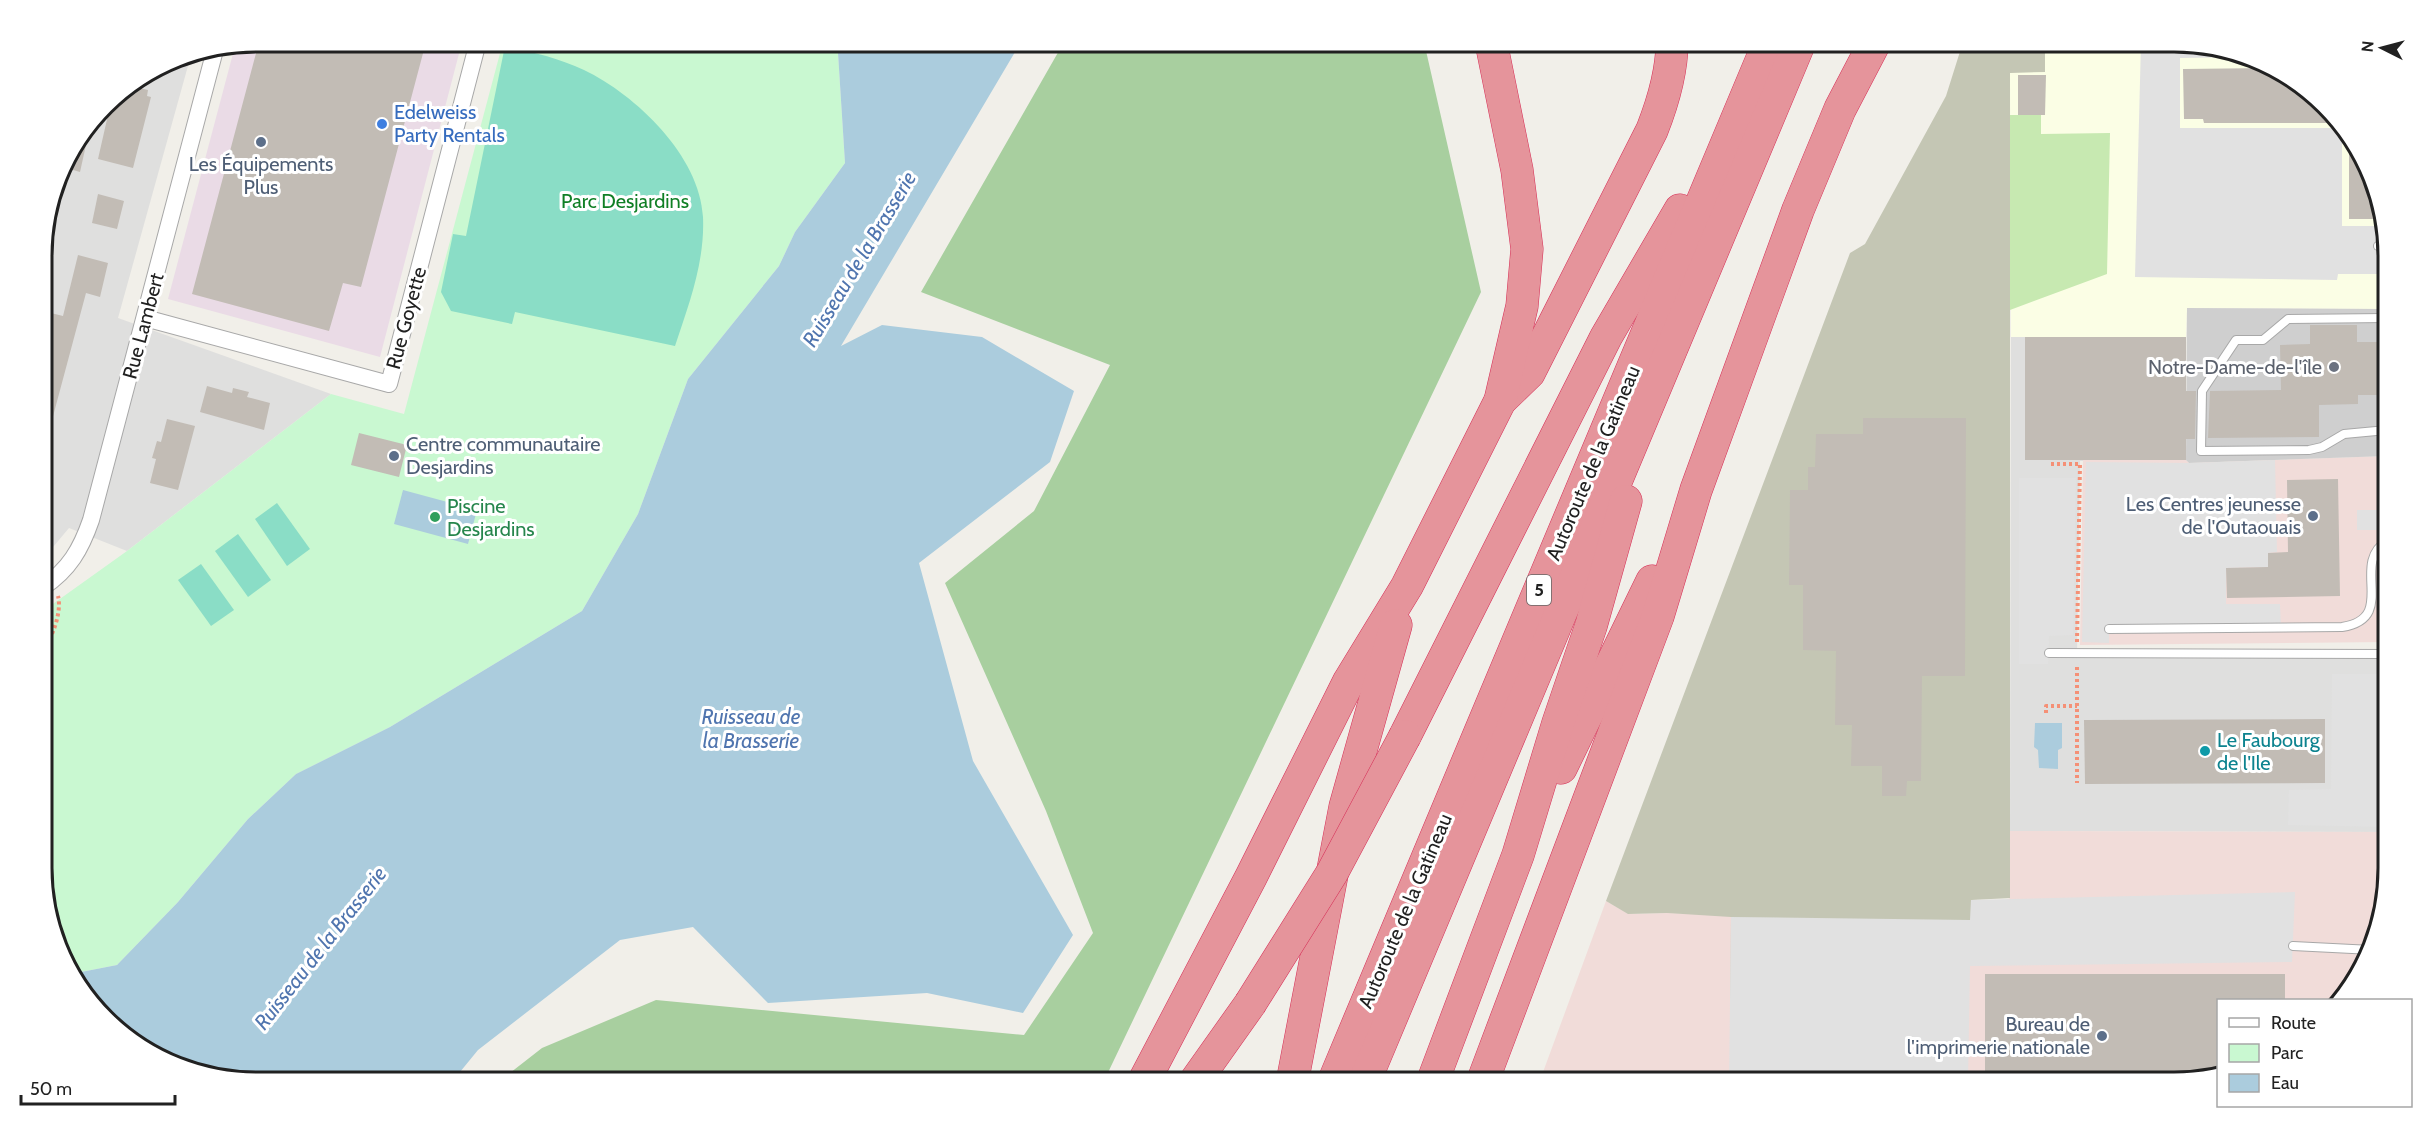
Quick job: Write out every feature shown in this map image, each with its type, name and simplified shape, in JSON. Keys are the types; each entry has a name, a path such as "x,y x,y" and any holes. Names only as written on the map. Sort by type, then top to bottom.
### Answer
{"highway":[{"path":"1149,1072 1236,907 1349,681 1407,586 1500,401 1522,306 1527,249 1518,178 1493,52"},
{"path":"1500,401 1528,373 1645,144 1663,99 1671,52"},
{"name":"Autoroute de la Gatineau","path":"1338,1072 1765,52"},
{"name":"Autoroute de la Gatineau","path":"1369,1072 1796,52"},
{"path":"1486,1072 1658,616 1696,490 1816,164 1849,90 1869,52"},
{"path":"1202,1072 1250,1004 1332,873 1405,736 1606,337 1746,98"},
{"path":"1436,1072 1518,855 1558,723 1591,626 1659,379"},
{"path":"1518,855 1696,490"},
{"path":"1294,1072 1346,807 1407,586"}],"street":[{"name":"Rue Goyette","path":"145,318 389,384 475,53"},
{"name":"Rue Lambert","path":"52,579 77,554 92,520 213,57"}],"lane":[{"path":"2378,318 2288,319 2263,340 2235,340 2202,391 2201,451 2309,450 2322,447 2344,434 2378,431"},
{"path":"2109,629 2356,625 2367,618 2371,608 2371,569 2373,556 2378,546"},
{"path":"2049,653 2378,654"},
{"path":"2293,946 2361,949"}],"path":[{"path":"2051,464 2080,464 2077,783"},
{"path":"52,592 60,605 52,629"},
{"path":"2046,713 2046,706 2077,706"}],"shaded area":[{"path":"1960,52 2045,52 2045,72 2010,73 2010,898 1972,900 1970,944 1730,1066 1731,917 1667,913 1628,914 1606,901 1850,253 1865,244 1946,96"},
{"path":"2045,52 2187,53 2226,59 2252,68 2298,95 2318,112 2335,132 2362,178 2371,204 2376,230 2378,309 2187,308 2186,337 2011,337 2010,72 2045,72"},
{"path":"2141,52 2174,52 2219,57 2180,58 2180,128 2332,128 2335,132 2342,143 2342,226 2375,226 2378,274 2338,274 2337,280 2135,277"},
{"path":"459,53 380,357 168,299 233,54"},
{"path":"188,64 118,318 331,394 127,551 69,528 53,548 53,243 56,217 68,178 80,154 103,122 143,87"},
{"path":"2187,308 2378,309 2378,456 2189,463 2186,460"},
{"path":"2011,337 2186,337 2186,460 2080,461 2077,654 2378,654 2378,832 2010,831"},
{"path":"2378,456 2378,642 2080,645 2083,460 2186,460 2189,463"},
{"path":"2275,460 2277,552 2268,553 2268,567 2226,568 2226,604 2280,604 2281,628 2109,629 2109,643 2082,642 2086,462 2189,463"},
{"path":"2019,478 2076,478 2073,635 2049,636 2048,664 2019,664"},
{"path":"2357,510 2378,510 2378,530 2357,530"},
{"path":"2332,674 2378,674 2378,827 2288,825 2289,790 2331,789"},
{"path":"2010,831 2378,832 2377,882 2371,921 2362,947 2335,993 2330,999 2217,999 2217,1068 2187,1072 1543,1072 1606,901 1629,914 1970,920 2010,898"},
{"path":"2295,892 2292,962 1970,966 1968,1072 1729,1072 1731,917 1970,920 1971,900"}],"green space":[{"path":"1426,52 1481,292 1108,1072 511,1072 542,1048 656,1000 1024,1035 1093,933 1046,811 945,583 1034,511 1110,365 921,292 1058,53"},
{"name":"Parc Desjardins","path":"500,53 838,53 845,163 795,232 779,266 688,379 638,514 582,611 390,727 296,774 248,819 178,902 117,965 81,972 68,947 59,921 54,895 52,868 52,604 127,551 331,394 404,414"},
{"path":"504,53 535,53 565,62 604,81 644,111 678,150 699,194 703,217 699,267 675,346 515,312 512,324 451,311 441,292 453,234 466,236"},
{"path":"2010,115 2041,115 2041,134 2110,133 2107,274 2010,310"},
{"path":"277,503 310,549 287,566 255,519"},
{"path":"238,534 271,580 248,597 215,551"},
{"path":"201,564 234,610 211,626 178,580"}],"water":[{"name":"Ruisseau de la Brasserie","path":"838,53 1015,53 841,346 882,325 982,337 1074,391 1050,462 919,563 973,761 1073,935 1023,1013 927,993 768,1003 693,927 620,940 478,1050 460,1072 243,1072 217,1069 178,1057 132,1030 112,1013 81,972 117,965 178,902 248,819 296,774 390,727 582,611 638,514 688,379 779,266 795,232 845,163"},
{"name":"Piscine Desjardins","path":"403,490 477,510 468,544 394,524"},
{"path":"2035,723 2062,723 2062,748 2058,750 2058,769 2039,768 2038,750 2034,747"}],"building":[{"path":"256,53 423,53 361,287 343,283 329,331 192,294"},
{"path":"2252,68 2298,95 2327,123 2204,123 2203,119 2184,119 2183,69"},
{"path":"2018,75 2046,75 2045,115 2018,115"},
{"path":"141,88 148,90 147,96 151,97 133,168 98,159 108,117"},
{"path":"86,144 80,172 72,170"},
{"path":"2349,153 2362,178 2374,219 2349,219"},
{"path":"98,194 124,201 117,229 92,223"},
{"path":"78,255 108,263 100,297 86,293 53,417 53,313 63,316"},
{"name":"Notre-Dame-de-l'île","path":"2310,325 2357,325 2357,342 2378,342 2378,395 2358,395 2358,404 2319,405 2319,437 2208,438 2210,391 2281,390 2280,345 2310,344"},
{"path":"2025,337 2186,337 2186,391 2196,391 2195,439 2186,439 2186,460 2025,460"},
{"path":"207,386 232,393 233,388 249,392 247,397 270,403 264,430 200,412"},
{"path":"1863,418 1966,418 1965,676 1922,676 1921,781 1907,781 1906,796 1882,796 1882,766 1851,766 1852,725 1835,725 1836,651 1803,650 1803,585 1789,585 1790,490 1808,490 1808,467 1815,467 1816,434 1863,434"},
{"path":"167,419 195,426 178,490 150,483 156,459 152,458 157,441 161,442"},
{"name":"Centre communautaire Desjardins","path":"359,433 407,445 399,477 351,465"},
{"name":"Les Centres jeunesse de l'Outaouais","path":"2338,479 2340,596 2227,598 2226,568 2268,567 2268,553 2288,552 2287,480"},
{"name":"Le Faubourg de l'Ile","path":"2325,719 2325,783 2085,784 2084,720"},
{"name":"Bureau de l'imprimerie nationale","path":"1985,974 2285,974 2285,999 2217,999 2217,1068 2187,1072 1985,1072"}],"place":[{"name":"Edelweiss Party Rentals","path":"382,124"},
{"name":"Les Équipements Plus","path":"261,142"},
{"name":"Notre-Dame-de-l'île","path":"2334,367"},
{"name":"Centre communautaire Desjardins","path":"394,456"},
{"name":"Les Centres jeunesse de l'Outaouais","path":"2313,516"},
{"name":"Piscine Desjardins","path":"435,517"},
{"name":"Le Faubourg de l'Ile","path":"2205,751"},
{"name":"Bureau de l'imprimerie nationale","path":"2102,1036"}]}
